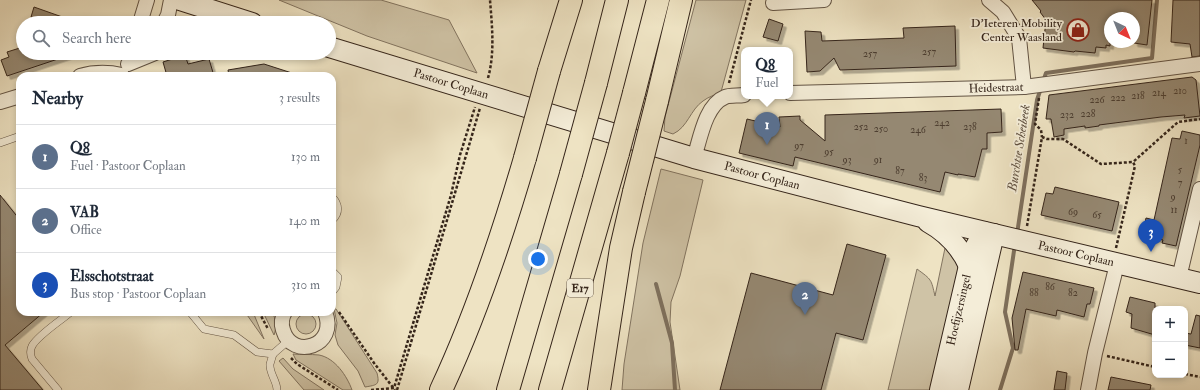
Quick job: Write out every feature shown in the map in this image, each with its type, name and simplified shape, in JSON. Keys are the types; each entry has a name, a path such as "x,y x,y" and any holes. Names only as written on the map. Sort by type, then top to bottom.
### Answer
{"highway":[{"path":"441,390 465,337 507,220 571,0"},
{"path":"508,390 571,174 617,0"},
{"name":"E17","path":"550,390 610,186 658,0"},
{"path":"599,390 621,248 681,0"}],"street":[{"path":"142,16 147,0"},
{"path":"168,16 171,0"},
{"path":"180,0 229,16"},
{"path":"773,3 824,0"},
{"path":"989,0 1004,12 1019,38 1024,87"},
{"name":"Pastoor Coplaan","path":"336,49 694,158 918,216 1200,283"},
{"path":"114,72 139,60"},
{"name":"Heidestraat","path":"793,93 1024,87 1200,64"},
{"path":"694,158 699,138 713,107 725,97 741,95"},
{"path":"0,102 16,97"},
{"path":"1179,278 1200,189"},
{"path":"918,216 934,225 951,239 960,250 969,266"},
{"name":"Hoefijzersingel","path":"940,390 972,253 989,233"},
{"name":"Hoefijzersingel","path":"958,390 989,233"},
{"path":"1088,390 1115,263"},
{"path":"284,316 282,328 284,335 294,344 308,347 316,344 326,334 329,316"}],"lane":[{"path":"0,143 16,137"},
{"path":"336,203 338,208 336,216"},
{"path":"336,275 338,277 336,287"},
{"path":"58,390 32,359 30,353 31,347 36,340 66,316"},
{"path":"193,316 204,329 234,335 258,352 273,354"},
{"path":"277,390 277,385 271,372 270,364 273,354 289,340"}],"path":[{"path":"395,389 451,195 460,155 491,68 492,35 490,0"},
{"path":"725,97 751,0"},
{"path":"1024,241 1042,137 1041,130 1035,124 1041,85"},
{"path":"395,389 481,94"},
{"path":"1042,137 1047,139 1063,139 1101,164 1133,162 1178,122 1200,119"},
{"path":"1115,263 1135,166 1133,162"},
{"path":"336,316 395,389"},
{"path":"1095,353 1152,366"},
{"path":"1188,375 1200,378"},
{"path":"371,390 395,389"}],"shaded area":[{"path":"279,0 381,0 449,20 477,73 367,36 336,23 336,16 318,16"},
{"path":"696,0 746,0 721,92 703,101 695,109 686,123 673,134 664,131 665,117"},
{"path":"661,169 703,180 680,276 671,302 670,322 680,390 622,390 624,364 643,243"},
{"path":"945,248 961,264 933,390 888,390 917,269 926,275 930,280 935,296"},
{"path":"336,309 377,373 377,384 365,387 358,371 338,345 335,335 337,323"},
{"path":"248,316 255,316 264,339"},
{"path":"265,316 273,316 276,326 274,335"},
{"path":"300,316 312,316 315,320 315,328 310,333 302,333 297,328 297,320"},
{"path":"293,354 319,355 330,360 340,368 352,390 343,390 296,360"},
{"path":"283,358 293,369 324,390 304,390 279,361"}],"building":[{"name":"D’Ieteren Mobility Center Waasland","path":"1032,0 1152,0 1147,45 1140,44 1140,12 1104,12 1104,48 1096,47 1095,53 1043,48 1046,20 1040,12 1041,11"},
{"path":"1173,0 1200,0 1200,56 1192,57 1190,44 1171,42"},
{"path":"34,7 60,16 31,16"},
{"path":"769,19 783,24 778,41 763,37"},
{"path":"955,26 956,66 840,70 834,58 820,71 807,72 805,31 821,32 822,41 904,38 903,28"},
{"path":"16,49 16,60 55,60 7,76 1,60 9,57 7,52"},
{"path":"169,60 187,60 188,64 209,60 213,72 166,72 163,62"},
{"path":"264,64 289,72 228,72 228,70"},
{"path":"1192,77 1196,80 1200,116 1184,118 1185,115 1161,117 1085,128 1085,126 1064,129 1064,135 1054,137 1051,119 1046,119 1049,95"},
{"path":"1001,109 1002,132 987,133 987,149 982,149 975,177 945,172 940,192 795,157 793,166 739,153 747,119 780,127 779,117 800,116 800,120 825,141 825,115"},
{"path":"1182,131 1200,135 1200,145 1176,246 1162,243 1163,240 1143,235 1143,233 1146,218 1154,220 1172,138 1180,139"},
{"path":"1055,187 1119,202 1112,231 1041,215 1046,193 1053,194"},
{"path":"0,195 16,215 16,316 39,316 5,345 43,390 0,390"},
{"path":"847,244 886,255 863,340 836,333 821,390 720,390 751,273 833,295"},
{"path":"1023,272 1094,288 1090,304 1087,304 1084,317 1057,310 1056,316 1026,309 1018,350 1015,350 1012,318"},
{"path":"1130,297 1155,303 1155,306 1152,306 1152,334 1131,328 1132,314 1126,312"},
{"path":"1196,315 1200,316 1200,348 1188,346 1188,334 1191,334"},
{"path":"1057,371 1067,373 1065,390 1054,390"},
{"path":"1111,377 1151,385 1150,390 1108,390"}],"waterway":[{"name":"Burchtse Scheibeek","path":"1017,234 1037,100 1046,73 1152,58 1157,0"},
{"name":"Burchtse Scheibeek","path":"1000,390 1013,348 1005,312 1015,244"},
{"path":"656,284 672,343 675,390"}],"place":[{"name":"D’Ieteren Mobility Center Waasland","path":"1078,30"},
{"name":"Q8","path":"767,145"},
{"name":"Elsschotstraat","path":"1151,252"},
{"name":"VAB","path":"805,315"}]}
